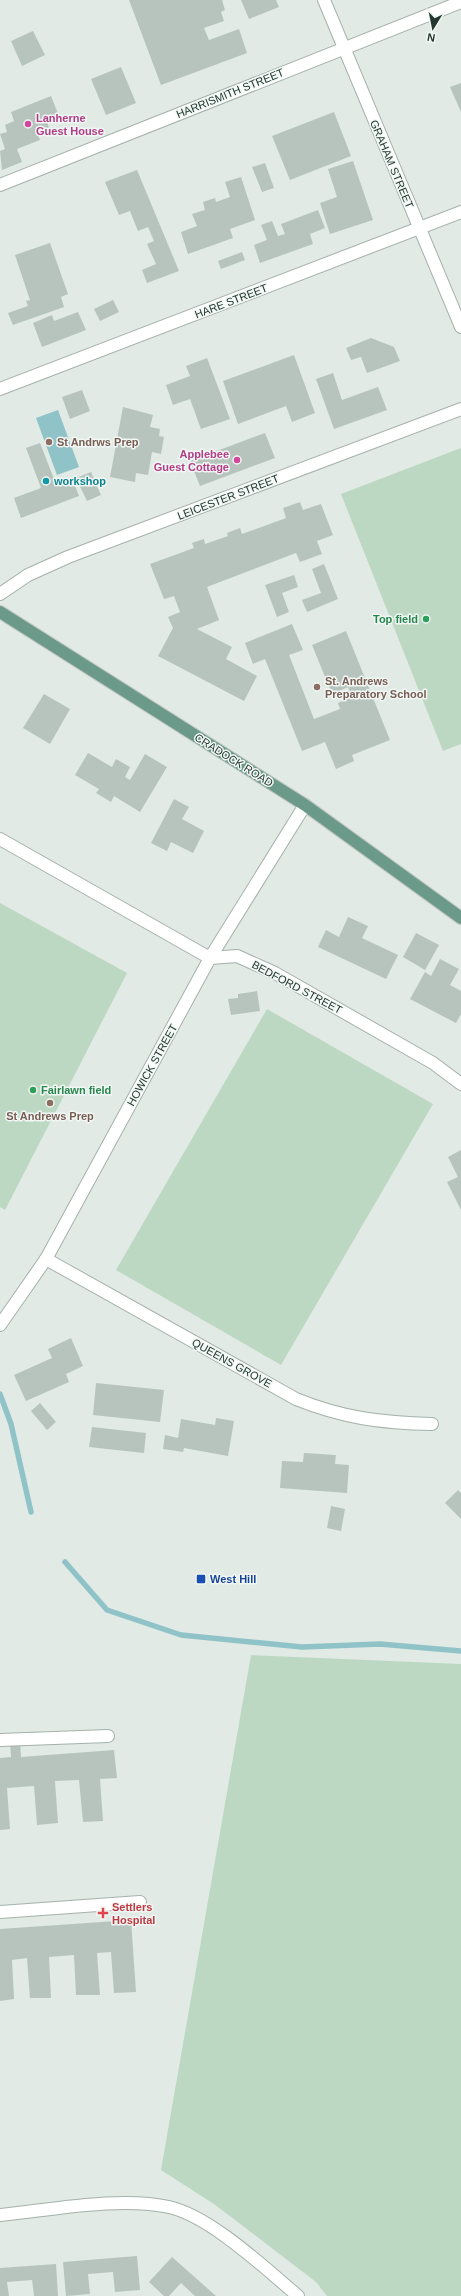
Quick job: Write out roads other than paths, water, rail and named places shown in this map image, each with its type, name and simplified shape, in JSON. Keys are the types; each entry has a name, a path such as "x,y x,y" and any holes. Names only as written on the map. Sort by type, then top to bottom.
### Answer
{"main road":[{"name":"CRADOCK ROAD","path":"0,612 305,806 461,918"}],"street":[{"name":"GRAHAM STREET","path":"324,0 461,327"},
{"name":"HARRISMITH STREET","path":"0,185 461,2"},
{"name":"HARE STREET","path":"0,389 461,212"},
{"name":"LEICESTER STREET","path":"0,594 28,575 68,557 461,409"},
{"name":"HOWICK STREET","path":"0,1325 46,1259 210,958 305,806"},
{"path":"0,839 210,958"},
{"name":"BEDFORD STREET","path":"210,958 237,956 275,973 433,1062 461,1084"},
{"name":"QUEENS GROVE","path":"46,1259 296,1399 329,1412 392,1424 432,1424"},
{"path":"0,1740 108,1736"},
{"path":"0,1912 140,1902"},
{"path":"0,2215 94,2205 136,2204 170,2207 192,2216 224,2235 298,2296"}],"water":[{"path":"58,410 79,467 57,475 36,418"}],"waterway":[{"path":"0,1394 11,1424 31,1512"},
{"path":"65,1562 107,1610 181,1635 302,1647 380,1644 461,1651"}],"place":[{"name":"Lanherne Guest House","path":"28,124"},
{"name":"St Andrws Prep","path":"49,442"},
{"name":"Applebee Guest Cottage","path":"237,460"},
{"name":"workshop","path":"46,481"},
{"name":"Top field","path":"426,619"},
{"name":"St. Andrews Preparatory School","path":"317,687"},
{"name":"Fairlawn field","path":"33,1090"},
{"name":"St Andrews Prep","path":"50,1103"},
{"name":"West Hill","path":"201,1579"},
{"name":"Settlers Hospital","path":"103,1913"}]}
